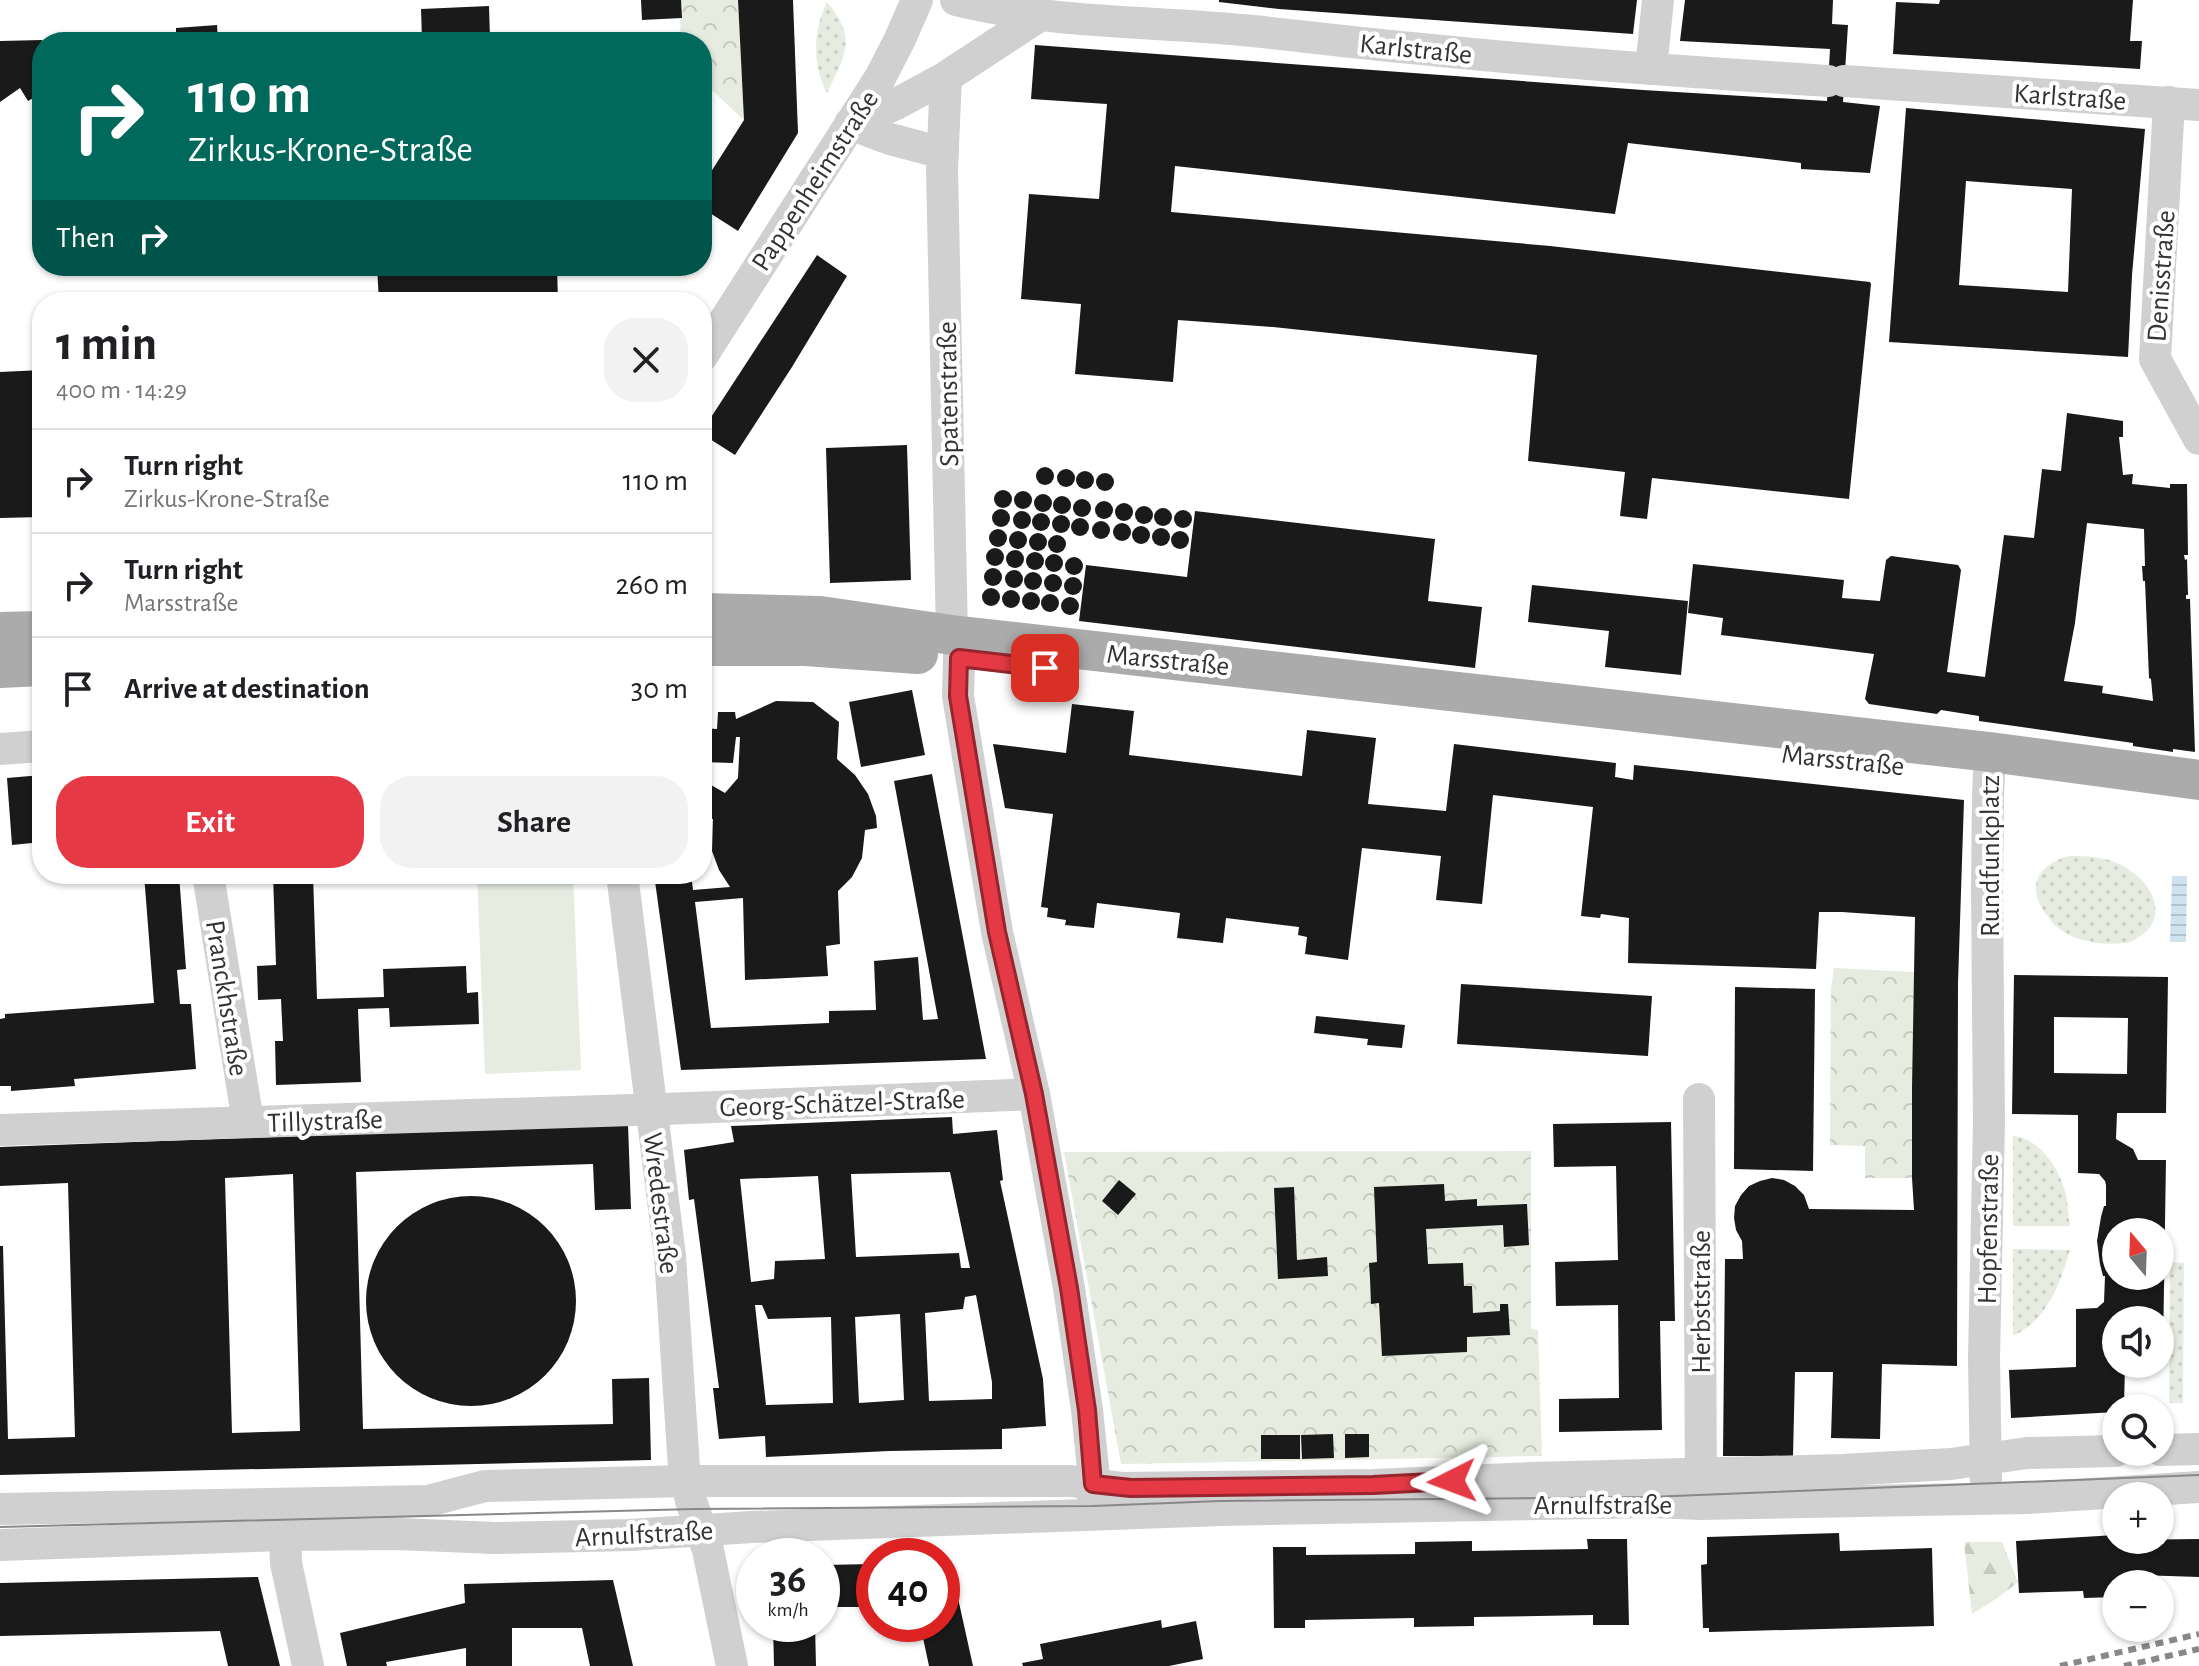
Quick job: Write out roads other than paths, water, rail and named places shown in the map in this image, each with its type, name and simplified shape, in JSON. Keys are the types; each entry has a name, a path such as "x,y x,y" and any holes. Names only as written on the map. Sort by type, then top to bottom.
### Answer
{"main road":[{"name":"Marsstraße","path":"712,613 820,616 956,646 1989,764 2199,780"},
{"path":"0,632 32,631"},
{"name":"Marsstraße","path":"712,646 956,646"},
{"path":"0,668 32,666"},
{"name":"Marsstraße","path":"1989,764 2199,806"}],"street":[{"name":"Pappenheimstraße","path":"712,340 880,78 917,0"},
{"name":"Karlstraße","path":"956,0 1002,5 1042,14 1250,30 1423,50 1651,69 2184,103"},
{"path":"1651,69 1658,0"},
{"path":"850,124 946,77 1042,14"},
{"name":"Spatenstraße","path":"946,77 943,153 958,696 997,932 1034,1094 1069,1288 1087,1410 1093,1516"},
{"name":"Denisstraße","path":"2184,103 2165,198 2155,359 2199,439"},
{"path":"850,124 890,139 943,153"},
{"path":"0,749 32,747"},
{"name":"Rundfunkplatz","path":"1989,764 1989,960"},
{"name":"Pranckhstraße","path":"210,884 248,1122"},
{"name":"Wredestraße","path":"623,884 670,1256 684,1468 708,1550 732,1666"},
{"name":"Hopfenstraße","path":"1986,1498 1984,1359 1989,960"},
{"name":"Georg-Schätzel-Straße","path":"650,1109 1034,1094"},
{"name":"Herbststraße","path":"1699,1099 1701,1488"},
{"name":"Tillystraße","path":"0,1130 650,1109"},
{"path":"2174,1450 2199,1449"},
{"name":"Arnulfstraße","path":"0,1545 285,1535 398,1534 495,1538 630,1535 1249,1509 1649,1502 1701,1488 1842,1470 1951,1464 2027,1453 2102,1451"},
{"name":"Arnulfstraße","path":"0,1509 428,1501 485,1486 687,1481 1071,1481 1123,1488 1373,1485 1701,1488 1986,1498 2199,1487"},
{"path":"285,1535 286,1563 308,1666"}],"water":[{"path":"2172,876 2187,876 2186,942 2170,942"}],"tram line":[{"path":"0,1527 694,1509 1649,1497 2199,1475"}],"railway":[{"path":"2060,1666 2199,1634"},
{"path":"2124,1666 2199,1649"}]}
